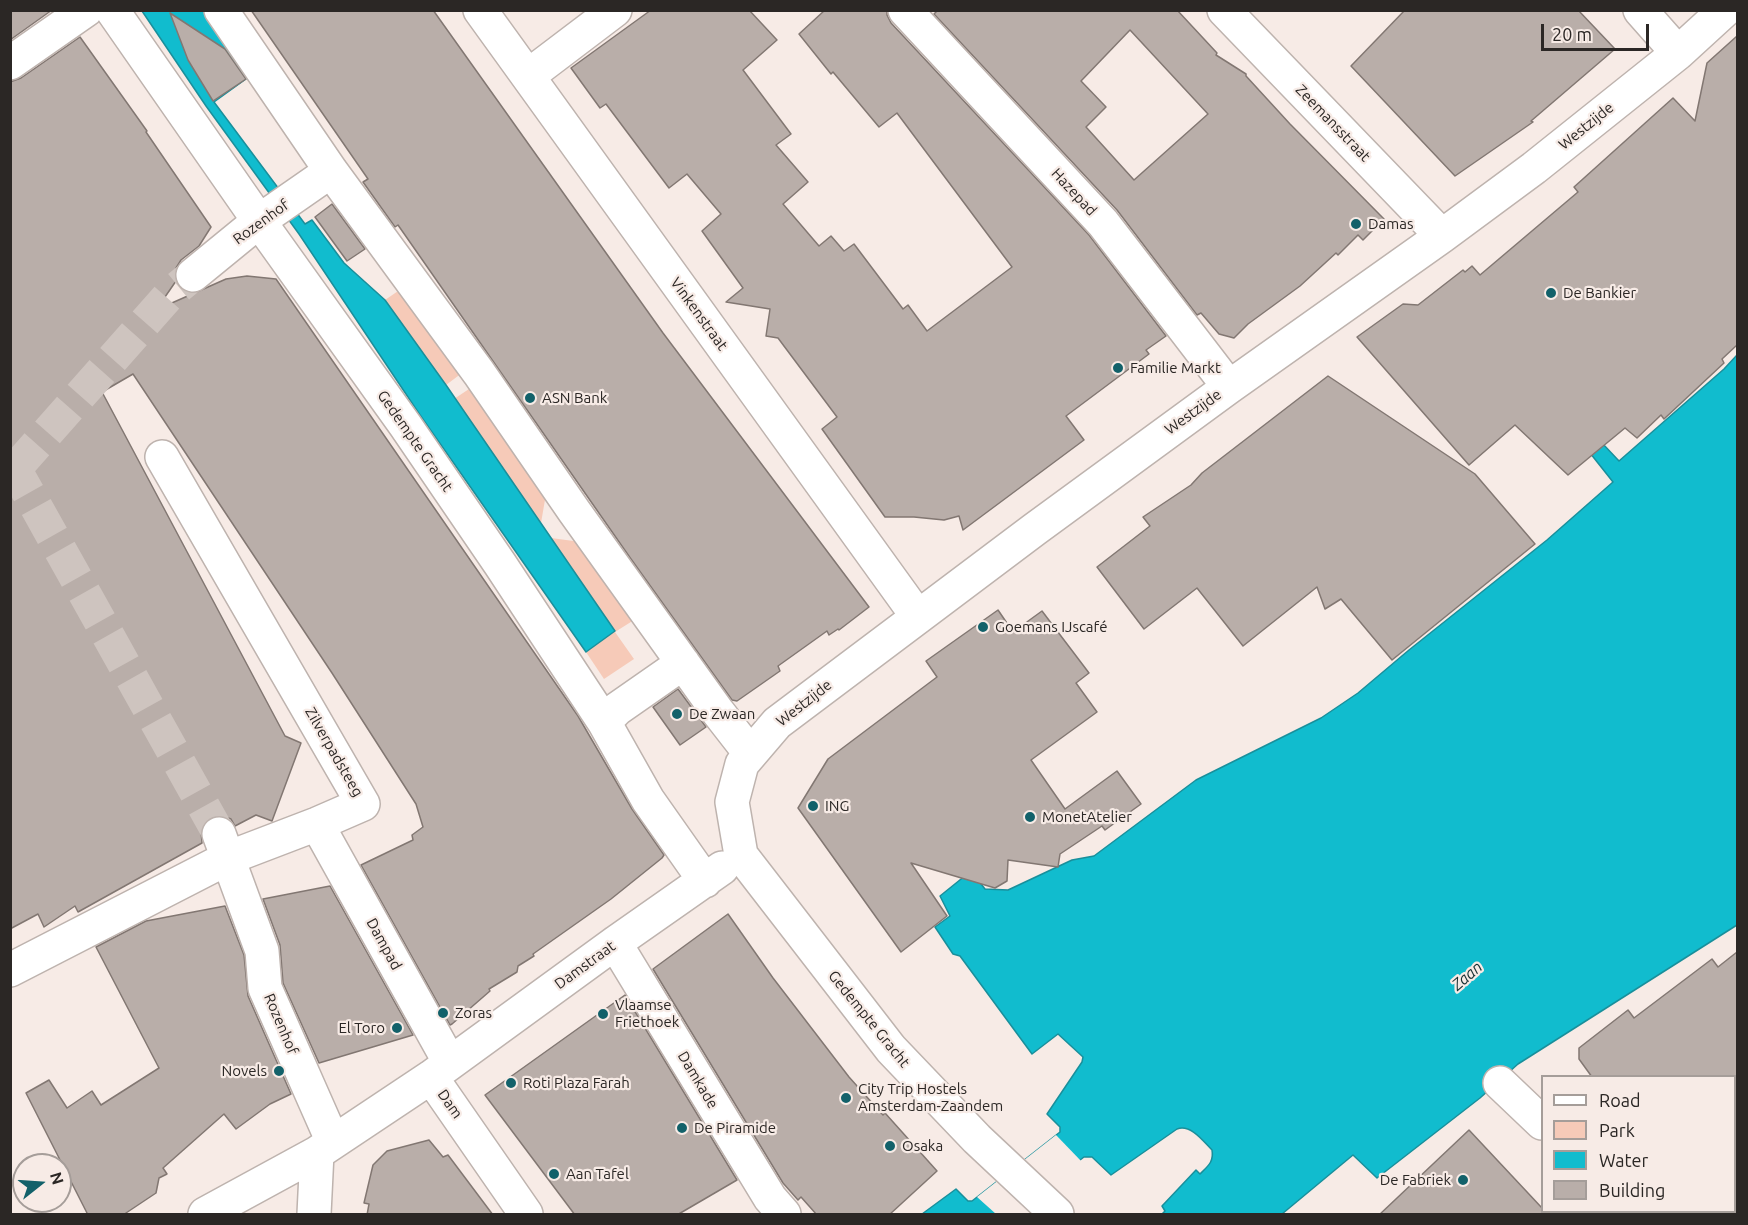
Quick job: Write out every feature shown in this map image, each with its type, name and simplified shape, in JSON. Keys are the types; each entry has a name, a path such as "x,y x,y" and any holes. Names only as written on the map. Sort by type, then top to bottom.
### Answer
{"street":[{"path":"10,63 86,10"},
{"name":"Gedempte Gracht","path":"112,10 279,208 412,435 500,564 610,715 648,800 705,880"},
{"path":"221,10 332,171 479,373 718,712 750,753"},
{"name":"Vinkenstraat","path":"480,10 918,617"},
{"path":"528,76 615,10"},
{"name":"Hazepad","path":"904,10 1103,223 1229,387"},
{"name":"Zeemansstraat","path":"1224,10 1442,236"},
{"path":"1640,10 1678,53"},
{"name":"Westzijde","path":"741,855 732,802 742,764 777,723 1035,529 1534,168 1678,53 1725,10"},
{"name":"Rozenhof","path":"193,275 279,208 332,171"},
{"name":"Zilverpadsteeg","path":"10,970 224,846 317,824 363,804 162,457"},
{"path":"610,715 683,663"},
{"name":"Dampad","path":"317,824 441,1070"},
{"name":"Rozenhof","path":"224,846 262,951 266,988 325,1147"},
{"name":"Gedempte Gracht","path":"741,855 891,1049 977,1139 1057,1215"},
{"name":"Damstraat","path":"441,1070 741,855"},
{"name":"Damkade","path":"615,944 770,1198 784,1215"},
{"name":"Dam","path":"206,1215 325,1147 441,1070 526,1215"},
{"path":"1500,1083 1541,1122"},
{"path":"314,1215 325,1147"}],"green space":[{"path":"401,289 462,373 446,385 385,300"},
{"path":"472,387 546,494 541,523 454,399"},
{"path":"551,538 581,542 634,620 615,632 634,659 604,679 586,652 615,631"}],"water":[{"path":"142,11 211,11 257,71 214,102 305,224 312,220 344,263 385,300 615,631 586,652 420,415 299,234 206,106"},
{"name":"Zaan","path":"1737,355 1737,925 1518,1064 1480,1098 1377,1178 1353,1155 1282,1214 1162,1214 1165,1211 1162,1206 1196,1170 1200,1174 1210,1164 1212,1158 1212,1150 1201,1138 1192,1131 1182,1128 1177,1129 1111,1175 1092,1157 1084,1157 1010,1214 922,1214 956,1189 968,1201 972,1201 1060,1132 1060,1127 1047,1114 1082,1062 1083,1057 1058,1034 1032,1054 960,956 953,954 935,927 950,916 940,896 971,871 985,889 1008,890 1072,860 1094,856 1196,780 1321,718 1358,693 1547,540 1613,482 1575,434 1586,426 1619,461"}],"pier":[{"path":"1056,1135 1082,1162 1015,1214 996,1214 977,1197"}],"building":[{"path":"10,10 52,10 10,40"},
{"path":"251,10 433,10 663,333 869,607 839,630 829,635 827,631 778,666 780,671 737,701 732,700 398,225 395,227 363,182 368,179"},
{"path":"651,10 749,10 777,40 743,70 791,134 776,145 808,182 783,204 819,246 831,236 844,251 854,244 903,309 908,305 927,331 1012,267 897,113 879,127 833,72 831,74 799,34 825,10 887,10 891,23 1089,235 1166,336 1146,350 1149,354 1066,416 1084,440 963,530 959,516 944,520 885,517 822,429 837,417 778,338 766,336 770,309 726,302 743,288 702,231 721,214 687,174 669,188 606,104 600,108 571,68"},
{"path":"938,10 1177,10 1217,53 1216,55 1246,74 1290,124 1384,219 1363,240 1358,235 1338,255 1336,253 1300,286 1248,324 1234,338 1219,334 1201,313 1197,315 1117,210 934,14","holes":["1130,30 1208,114 1134,180 1086,127 1106,107 1081,81"]},
{"path":"1405,10 1578,10 1615,49 1531,121 1533,122 1455,176 1351,66"},
{"path":"170,13 225,49 246,79 213,101 188,60"},
{"path":"1737,36 1737,345 1722,359 1724,363 1664,419 1661,415 1637,438 1625,428 1568,475 1515,425 1469,465 1357,337 1403,304 1418,305 1463,270 1465,272 1472,266 1480,275 1578,192 1574,187 1673,98 1695,121 1707,63"},
{"path":"80,37 147,131 211,227 199,246 181,260 176,268 176,281 156,310 226,279 247,276 276,279 578,716 632,809 664,855 611,899 533,954 534,956 518,966 517,972 489,989 490,991 450,1025 361,865 413,840 412,835 423,827 416,804 332,673 133,374 102,392 285,736 301,743 272,821 256,815 235,826 231,819 223,816 212,817 205,822 201,830 202,843 78,912 75,906 44,927 38,914 10,929 10,82 21,78"},
{"path":"332,204 365,249 347,261 315,217"},
{"path":"1328,376 1475,474 1535,544 1392,660 1341,599 1325,609 1317,587 1243,646 1197,588 1144,629 1097,567 1150,526 1143,517 1191,485 1202,473"},
{"path":"998,610 1013,632 1042,611 1089,673 1076,683 1097,712 1031,760 1065,809 1117,771 1141,804 1105,830 1102,826 1060,854 1058,867 1008,860 1007,881 995,888 911,863 947,916 901,952 798,808 828,759 937,677 926,661"},
{"name":"De Zwaan","path":"678,689 706,727 680,745 653,707"},
{"path":"330,886 413,1035 319,1063 283,983 280,945 263,899"},
{"path":"225,906 244,955 248,996 291,1094 270,1104 236,1129 224,1114 163,1168 167,1174 159,1178 156,1193 123,1215 88,1215 72,1184 72,1153 56,1153 26,1093 49,1080 67,1108 92,1091 101,1105 159,1068 96,947 146,921"},
{"path":"728,914 773,978 849,1077 937,1171 889,1215 817,1215 801,1197 798,1200 783,1183 653,969"},
{"path":"1737,952 1737,1077 1736,1075 1591,1075 1579,1059 1579,1048 1628,1010 1634,1018 1712,959 1718,967"},
{"path":"625,995 737,1180 677,1215 575,1215 485,1095"},
{"name":"De Fabriek","path":"1469,1130 1541,1207 1541,1213 1549,1215 1379,1215"},
{"path":"429,1140 443,1157 448,1155 493,1215 367,1215 369,1204 364,1203 373,1165 387,1151"}],"tunnel":[{"path":"15,469 171,293 193,275"},
{"path":"10,467 15,469 219,834"}],"place":[{"name":"Damas","path":"1356,224"},
{"name":"De Bankier","path":"1551,293"},
{"name":"Familie Markt","path":"1118,368"},
{"name":"ASN Bank","path":"530,398"},
{"name":"Goemans IJscafé","path":"983,627"},
{"name":"De Zwaan","path":"677,714"},
{"name":"ING","path":"813,806"},
{"name":"MonetAtelier","path":"1030,817"},
{"name":"Zoras","path":"443,1013"},
{"name":"Vlaamse Friethoek","path":"603,1014"},
{"name":"El Toro","path":"397,1028"},
{"name":"Novels","path":"279,1071"},
{"name":"Roti Plaza Farah","path":"511,1083"},
{"name":"City Trip Hostels Amsterdam-Zaandem","path":"846,1098"},
{"name":"De Piramide","path":"682,1128"},
{"name":"Osaka","path":"890,1146"},
{"name":"Aan Tafel","path":"554,1174"},
{"name":"De Fabriek","path":"1463,1180"}]}
